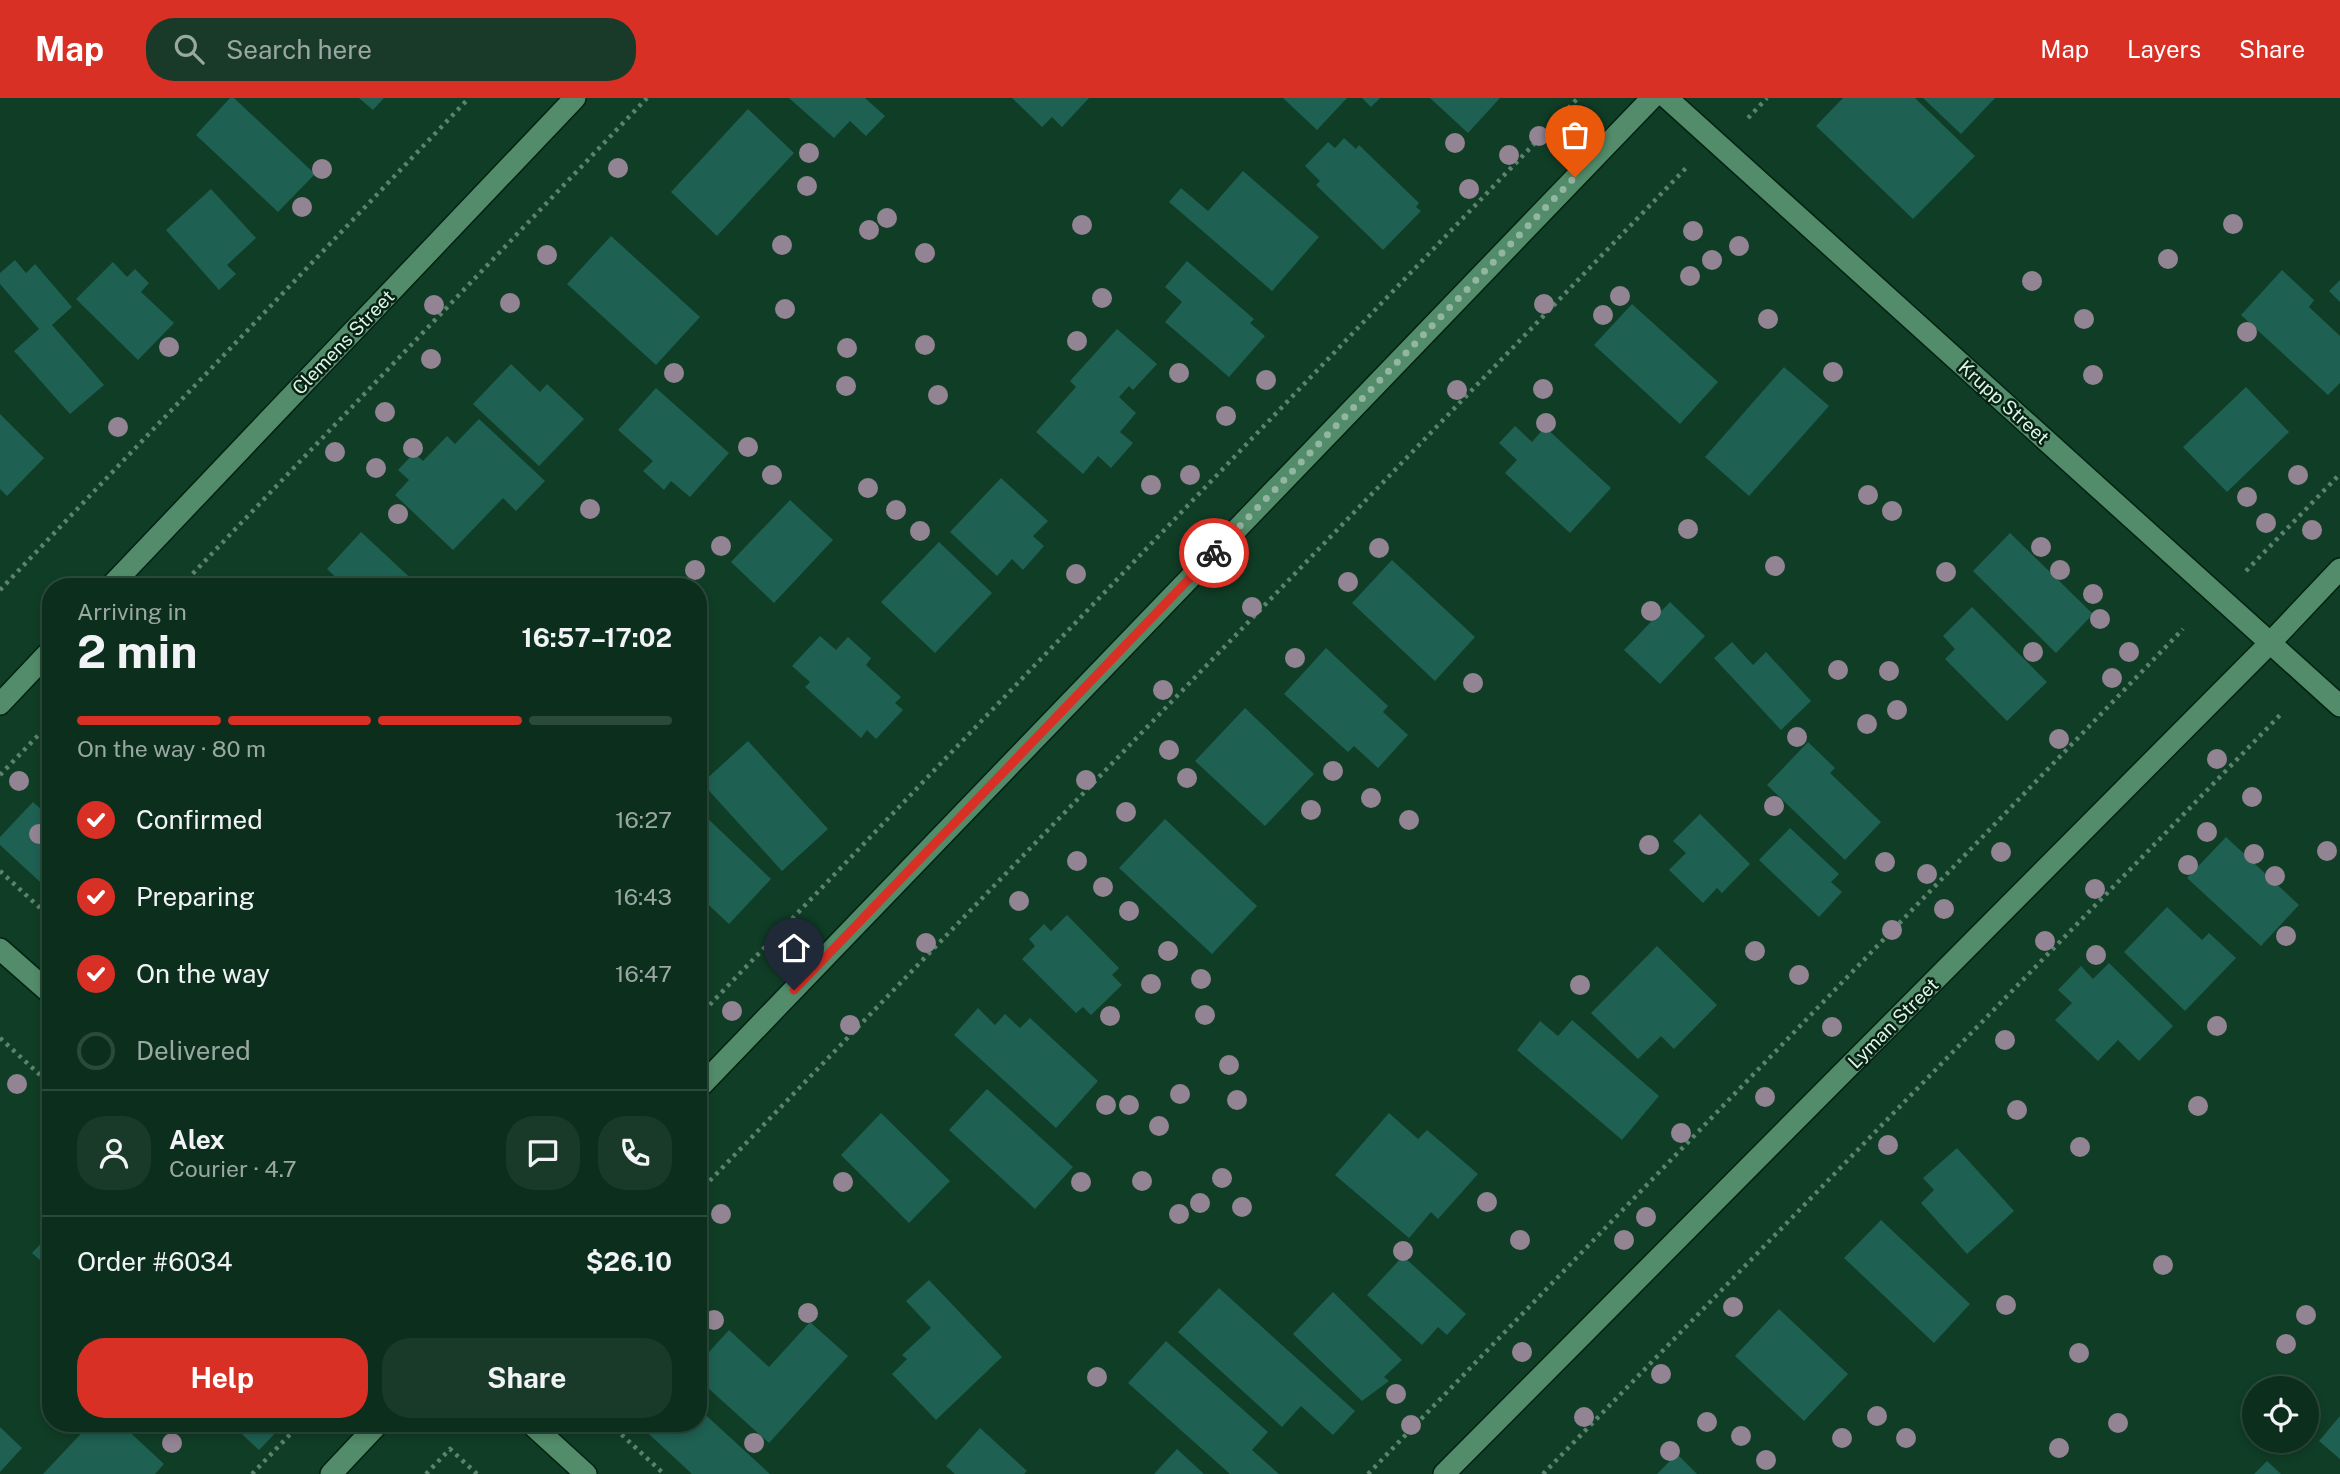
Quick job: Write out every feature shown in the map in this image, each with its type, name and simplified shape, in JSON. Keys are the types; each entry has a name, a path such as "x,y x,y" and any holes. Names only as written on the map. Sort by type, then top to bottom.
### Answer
{"street":[{"name":"Clemens Street","path":"119,578 575,98"},
{"path":"707,1080 1651,98"},
{"name":"Krupp Street","path":"1668,98 2340,706"},
{"name":"Lyman Street","path":"1444,1474 2271,642 2340,569"},
{"path":"0,704 42,660"},
{"path":"0,949 42,986"},
{"path":"331,1474 371,1432"},
{"path":"540,1432 586,1474"}],"path":[{"path":"0,590 469,98"},
{"path":"189,578 647,98"},
{"path":"707,1008 1577,98"},
{"path":"1745,121 1767,98"},
{"path":"707,1184 1688,166"},
{"path":"2245,572 2340,474"},
{"path":"1368,1474 2183,629"},
{"path":"1543,1474 2283,712"},
{"path":"0,775 42,731"},
{"path":"0,871 42,910"},
{"path":"0,1038 42,1077"},
{"path":"252,1474 292,1432"},
{"path":"619,1432 664,1474"},
{"path":"426,1474 450,1449 477,1474"}],"building":[{"path":"230,98 234,98 315,174 278,212 196,135"},
{"path":"359,98 384,98 373,110"},
{"path":"789,98 865,98 885,116 866,136 850,121 834,138"},
{"path":"1012,98 1089,98 1062,127 1052,117 1042,127"},
{"path":"1283,98 1347,98 1317,130"},
{"path":"1362,98 1380,98 1371,107"},
{"path":"1430,98 1500,98 1468,133"},
{"path":"1843,98 1915,98 1975,156 1913,219 1816,126"},
{"path":"1923,98 1995,98 1961,134"},
{"path":"748,109 794,153 717,236 671,192"},
{"path":"1344,138 1356,149 1359,145 1419,203 1416,207 1421,211 1383,250 1316,185 1320,181 1305,166 1328,142 1335,148"},
{"path":"1243,171 1319,237 1272,291 1169,202 1181,188 1208,211"},
{"path":"211,189 256,238 227,265 236,274 219,290 166,230"},
{"path":"611,236 700,317 656,365 567,284"},
{"path":"15,260 26,273 35,264 72,307 52,325 104,385 70,414 14,351 39,329 0,284 0,273"},
{"path":"1187,261 1254,319 1250,323 1265,336 1229,377 1165,322 1182,302 1165,287"},
{"path":"113,262 127,277 135,269 149,283 141,292 174,323 138,360 76,299"},
{"path":"2282,270 2314,300 2309,307 2340,336 2340,383 2328,395 2241,315"},
{"path":"2340,280 2340,302 2329,291"},
{"path":"1632,304 1718,382 1680,424 1594,345"},
{"path":"1117,329 1157,364 1133,390 1129,386 1119,397 1136,413 1120,432 1133,443 1111,468 1098,456 1083,474 1036,432 1076,387 1070,381"},
{"path":"511,364 540,392 547,384 584,419 539,466 473,404"},
{"path":"1784,367 1829,406 1749,496 1705,457"},
{"path":"2246,387 2289,432 2227,492 2183,447"},
{"path":"656,388 729,453 690,497 671,481 664,490 643,471 653,461 618,430"},
{"path":"0,414 44,458 7,496 0,489"},
{"path":"479,419 545,481 516,511 503,498 453,550 395,495 409,480 398,470 414,453 423,461 447,436 455,444"},
{"path":"1515,426 1532,442 1545,427 1611,488 1570,533 1505,473 1517,460 1499,443"},
{"path":"1001,478 1048,521 1033,536 1044,546 1023,570 1012,559 997,576 950,532"},
{"path":"790,500 833,540 774,603 731,562"},
{"path":"361,532 410,578 337,578 327,569"},
{"path":"2010,533 2093,614 2056,653 1973,571"},
{"path":"939,542 992,593 935,653 881,602"},
{"path":"1392,560 1475,637 1435,681 1352,603"},
{"path":"1670,602 1705,636 1660,684 1624,650"},
{"path":"1972,607 2047,682 2007,721 1945,659 1955,649 1943,636"},
{"path":"820,636 836,650 848,637 871,658 866,665 901,697 895,703 903,710 876,739 867,730 861,738 805,687 810,682 792,666"},
{"path":"1732,642 1753,665 1766,652 1811,701 1781,730 1714,658"},
{"path":"1326,648 1388,706 1383,712 1408,735 1378,768 1354,746 1348,752 1284,694"},
{"path":"1245,708 1314,774 1265,826 1195,761"},
{"path":"748,741 828,829 782,871 707,788 707,778"},
{"path":"1808,742 1835,768 1830,773 1881,822 1845,860 1767,785"},
{"path":"33,802 42,810 42,884 0,845 0,837"},
{"path":"1700,814 1750,864 1722,893 1717,888 1703,903 1669,870 1686,853 1673,841"},
{"path":"707,818 771,879 729,924 707,903"},
{"path":"1165,819 1257,906 1212,954 1119,868"},
{"path":"1790,828 1839,874 1831,882 1842,892 1819,917 1759,860"},
{"path":"2226,837 2299,905 2261,946 2187,878"},
{"path":"2167,907 2202,940 2209,933 2236,958 2185,1011 2124,952"},
{"path":"1067,915 1119,968 1112,975 1122,985 1091,1015 1083,1007 1076,1013 1022,959 1035,946 1029,939 1044,924 1051,931"},
{"path":"1657,946 1717,1005 1674,1049 1661,1036 1638,1059 1591,1013"},
{"path":"2109,963 2173,1026 2139,1061 2118,1040 2098,1061 2055,1020 2072,1003 2058,990 2081,966 2093,979"},
{"path":"978,1008 995,1025 1005,1014 1020,1028 1030,1018 1098,1081 1056,1128 954,1035"},
{"path":"1572,1020 1659,1096 1622,1140 1517,1050 1540,1021 1558,1036"},
{"path":"987,1089 1073,1167 1035,1209 949,1130"},
{"path":"881,1113 950,1181 909,1223 841,1155"},
{"path":"1389,1113 1418,1139 1427,1130 1478,1174 1438,1219 1431,1212 1409,1238 1335,1175"},
{"path":"1957,1148 2014,1211 1967,1254 1921,1203 1934,1190 1923,1178"},
{"path":"1881,1220 1970,1304 1934,1343 1844,1258"},
{"path":"42,1242 42,1262 32,1253"},
{"path":"1403,1256 1466,1314 1447,1335 1438,1327 1422,1345 1367,1295"},
{"path":"929,1280 1002,1357 936,1420 892,1374 907,1359 902,1355 931,1328 906,1301"},
{"path":"1219,1288 1355,1411 1333,1435 1301,1406 1282,1427 1178,1332"},
{"path":"1333,1292 1402,1360 1384,1377 1389,1381 1362,1401 1293,1334"},
{"path":"1779,1309 1848,1374 1804,1421 1735,1356"},
{"path":"810,1322 848,1356 769,1443 707,1387 707,1354 729,1330 769,1367"},
{"path":"1166,1341 1268,1432 1252,1450 1279,1474 1230,1474 1128,1383"},
{"path":"707,1416 770,1474 692,1474 647,1432 707,1432"},
{"path":"2340,1416 2340,1459 2319,1441"},
{"path":"0,1427 22,1448 0,1472"},
{"path":"980,1428 1027,1471 1024,1474 955,1474 946,1466"},
{"path":"83,1432 130,1432 164,1464 155,1474 43,1474"},
{"path":"240,1432 276,1432 259,1450"},
{"path":"1177,1449 1204,1474 1154,1474"},
{"path":"1677,1454 1697,1474 1657,1474"},
{"path":"2267,1461 2281,1474 2254,1474"}],"way so far":[{"path":"1214,553 1575,177"}],"route":[{"path":"794,990 1214,553"}]}
